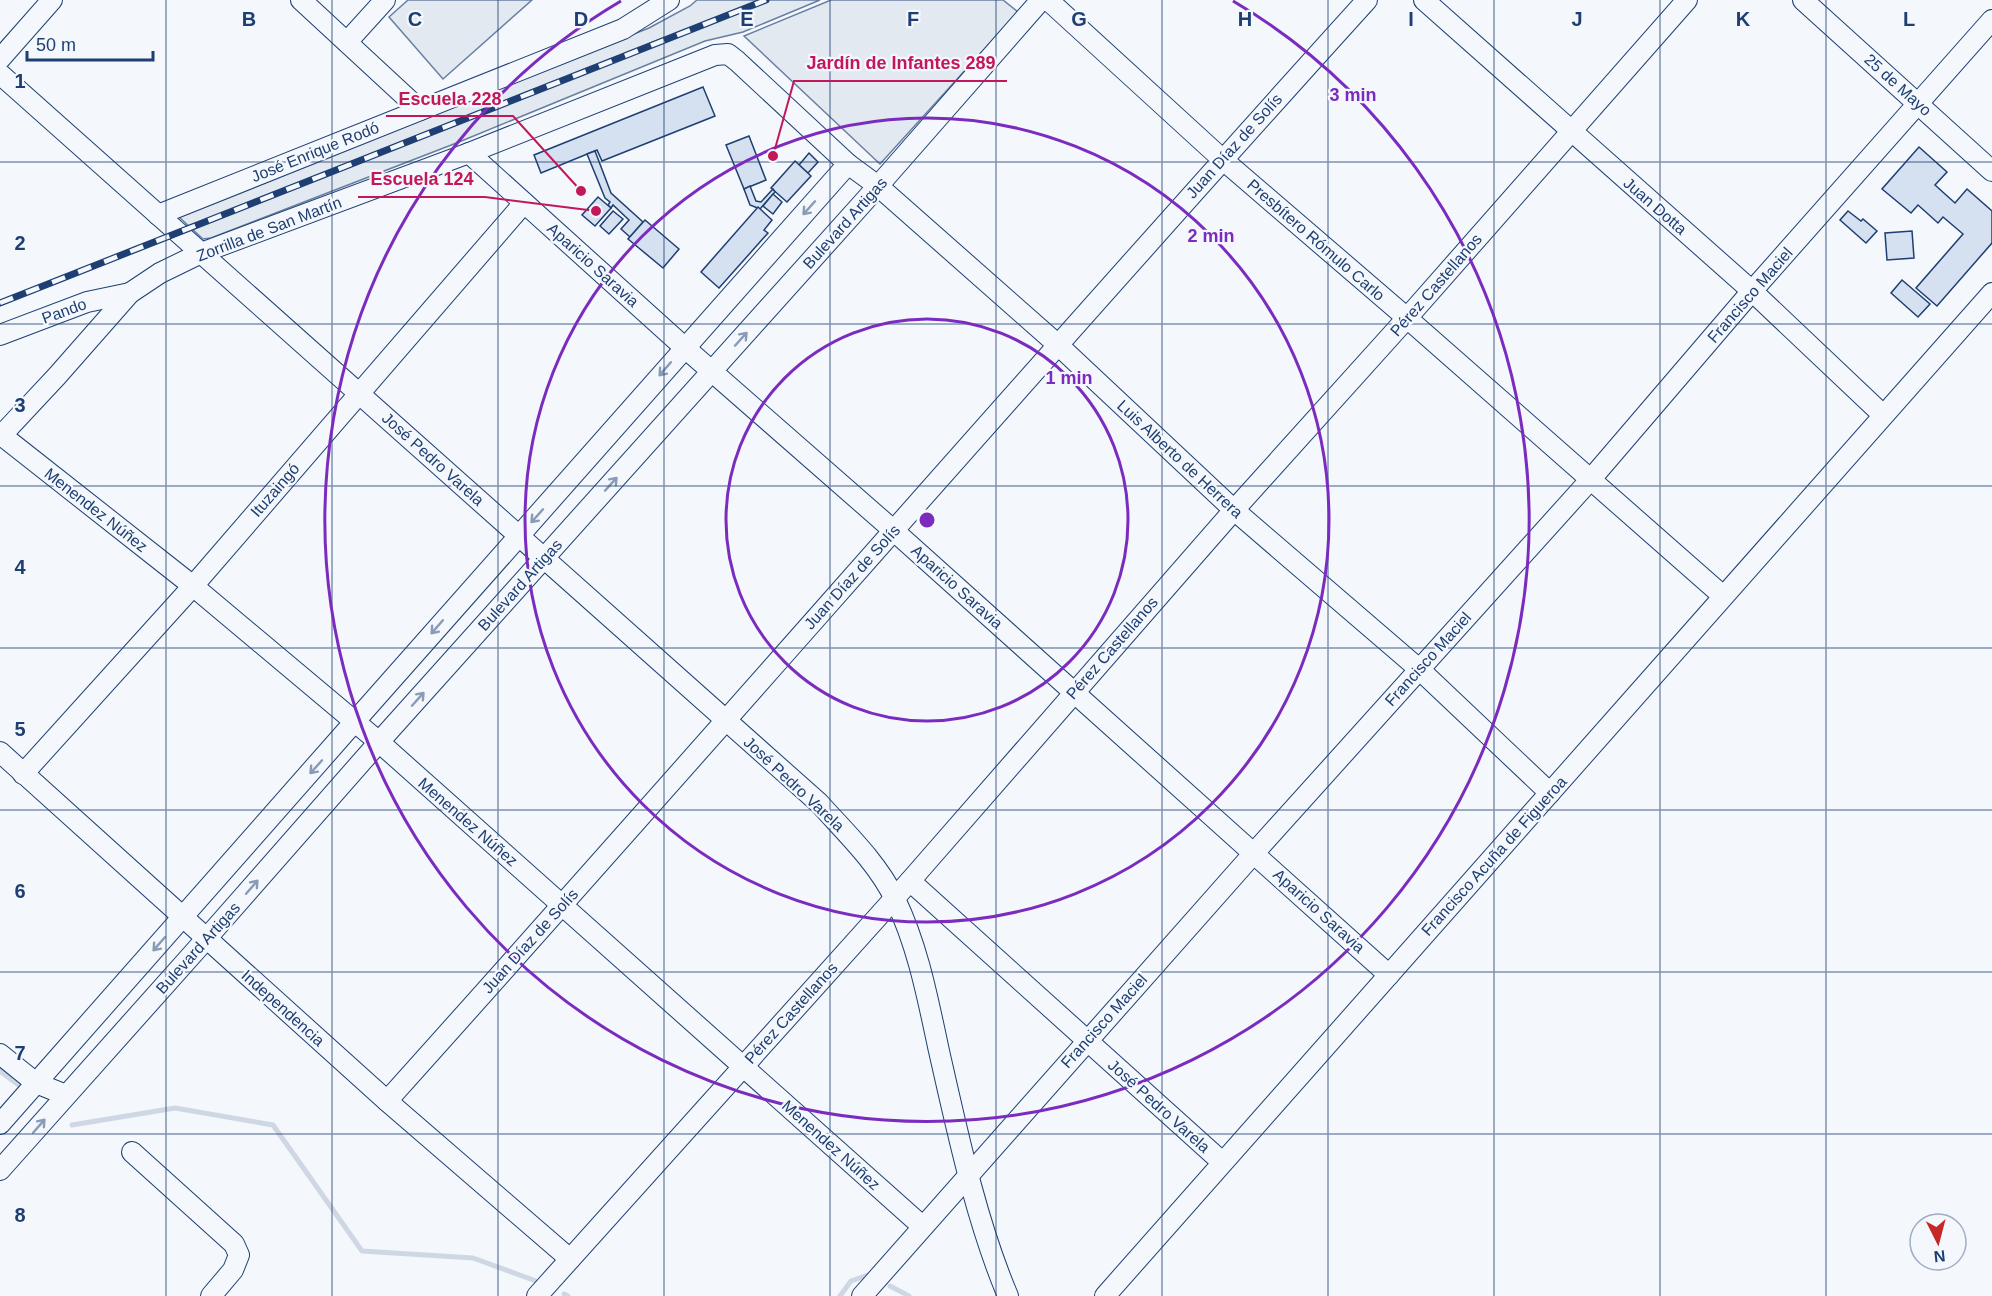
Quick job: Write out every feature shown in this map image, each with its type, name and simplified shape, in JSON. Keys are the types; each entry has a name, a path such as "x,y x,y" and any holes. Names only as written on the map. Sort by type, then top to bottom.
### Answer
{"street":[{"path":"0,59 52,0"},
{"path":"301,0 420,110"},
{"path":"347,42 385,0"},
{"name":"José Enrique Rodó","path":"158,215 623,29 669,0"},
{"name":"Bulevard Artigas","path":"0,1170 379,742 878,186 1041,0"},
{"name":"Presbítero Rómulo Carlo","path":"1047,0 1222,159 1723,596"},
{"name":"Juan Díaz de Solís","path":"387,1101 563,905 1057,344 1367,0"},
{"name":"Juan Dotta","path":"1424,0 1752,291 1883,415"},
{"name":"Pérez Castellanos","path":"537,1296 910,881 1234,510 1688,0"},
{"name":"25 de Mayo","path":"1803,0 1992,171"},
{"name":"Francisco Maciel","path":"862,1296 1254,853 1591,479 1752,291 1992,20"},
{"name":"Luis Alberto de Herrera","path":"728,54 848,164 878,186 1057,344 1234,510 1419,669 1550,793"},
{"name":"Zorrilla de San Martín","path":"0,436 57,376 130,293 160,273 201,253 469,153 716,55 728,54"},
{"name":"José Pedro Varela","path":"0,74 819,802 860,849 894,898 911,940 924,983 969,1175 998,1273 1008,1296"},
{"name":"Aparicio Saravia","path":"469,153 1389,975"},
{"name":"Bulevard Artigas","path":"0,1124 355,723 468,591 564,486 684,347 848,164"},
{"name":"Ituzaingó","path":"23,774 193,586 524,203"},
{"name":"Pando","path":"0,335 87,302 130,293"},
{"name":"Francisco Acuña de Figueroa","path":"1105,1296 1992,293"},
{"name":"Menendez Núñez","path":"0,436 193,586 379,742 922,1226"},
{"path":"564,486 576,486 586,496 588,510"},
{"path":"468,591 471,603 480,612 494,614"},
{"name":"Independencia","path":"0,752 387,1101 570,1259"},
{"name":"José Pedro Varela","path":"910,881 1222,1162"},
{"path":"0,1054 36,1083 66,1095"},
{"path":"132,1152 234,1245 238,1255 233,1270 211,1296"}],"shaded area":[{"path":"408,0 532,0 443,79 389,17"},
{"path":"697,0 820,0 743,32 705,41 459,142 211,238 203,239 179,217 179,215 224,196 649,28"},
{"path":"831,0 1003,0 1018,12 880,164 744,36"}],"building":[{"path":"703,87 715,116 602,161 597,150 541,173 534,155"},
{"path":"749,136 766,180 744,189 726,145"},
{"path":"1919,147 1947,172 1935,185 1955,203 1967,189 1992,211 1992,243 1937,306 1916,288 1963,234 1943,217 1938,223 1918,205 1911,213 1882,189"},
{"path":"595,151 611,193 643,222 630,237 621,229 629,220 613,205 611,208 608,205 610,202 605,198 587,154"},
{"path":"809,153 818,162 808,173 799,165"},
{"path":"795,161 811,176 787,202 771,188"},
{"path":"750,186 756,201 761,202 773,189 775,192 760,209 750,205 744,189"},
{"path":"773,194 782,202 773,214 763,206"},
{"path":"598,197 611,208 595,226 582,215"},
{"path":"758,207 772,220 764,230 768,233 719,288 701,272"},
{"path":"613,211 623,219 609,234 600,226"},
{"path":"1848,211 1861,221 1863,219 1877,231 1866,243 1840,220"},
{"path":"645,220 679,249 663,268 628,239"},
{"path":"1912,231 1914,258 1887,260 1885,233"},
{"path":"1902,280 1930,304 1918,317 1891,293"}],"waterway":[{"path":"0,1071 20,1086"},
{"path":"72,1125 175,1108 273,1125 362,1251 473,1258 536,1281"},
{"path":"840,1296 851,1281 868,1275"},
{"path":"890,1286 909,1296"},
{"path":"564,1294 568,1296"}],"railway":[{"path":"0,303 766,0"}],"place":[{"name":"Jardín de Infantes 289","path":"773,156"},
{"name":"Escuela 228","path":"581,191"},
{"name":"Escuela 124","path":"596,211"}]}
